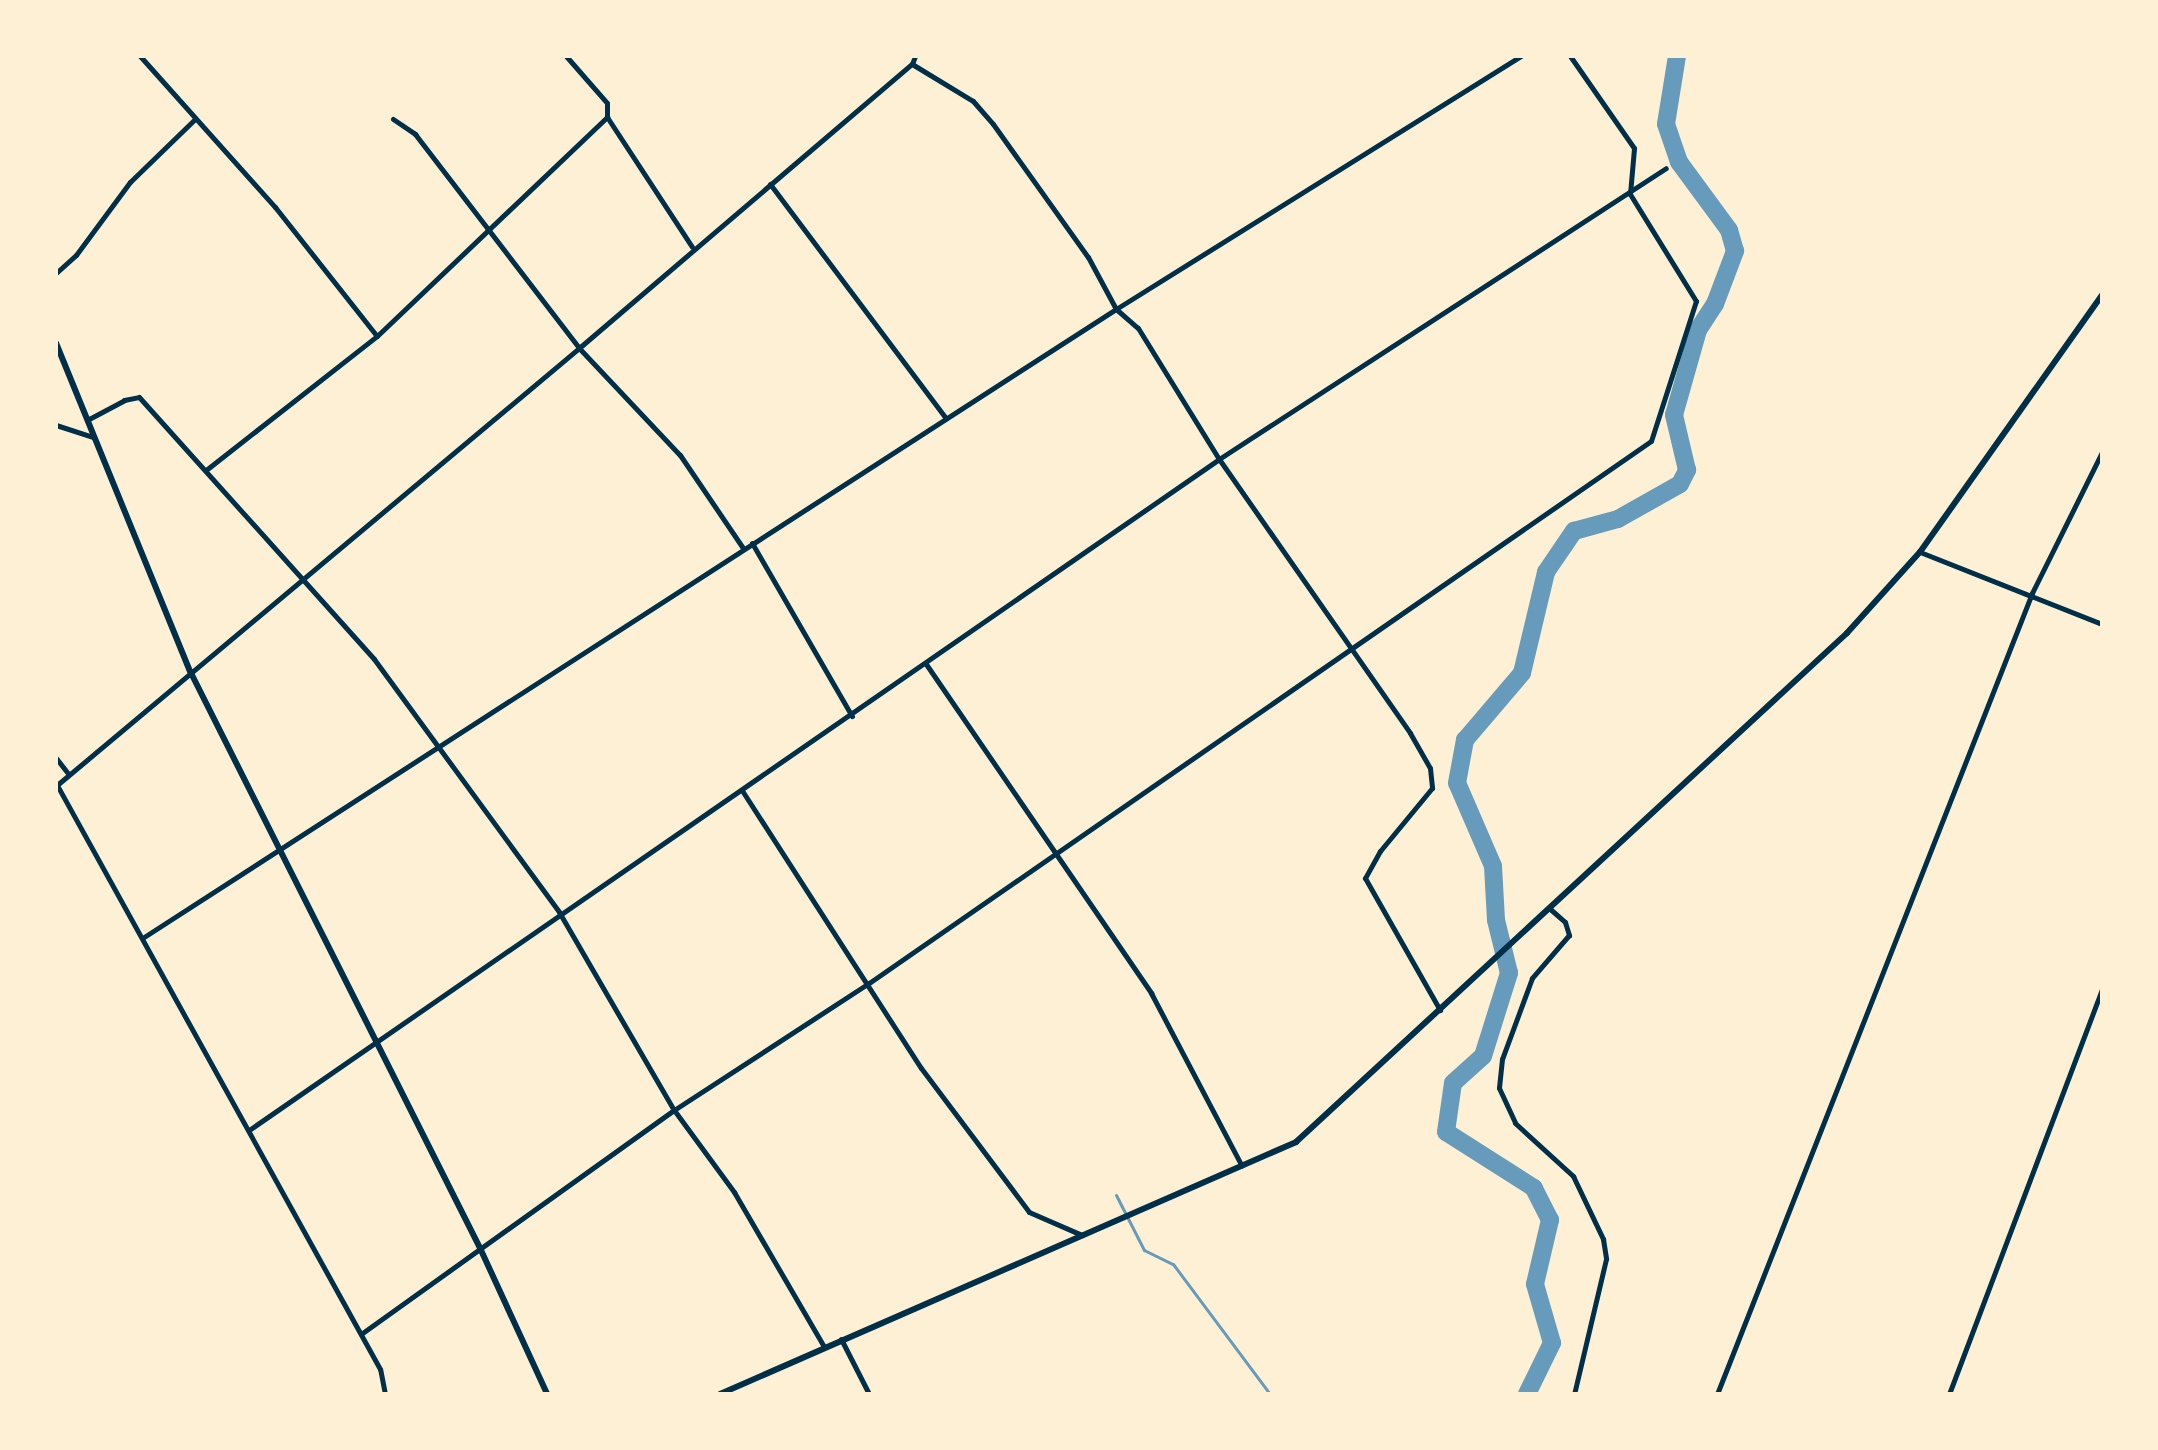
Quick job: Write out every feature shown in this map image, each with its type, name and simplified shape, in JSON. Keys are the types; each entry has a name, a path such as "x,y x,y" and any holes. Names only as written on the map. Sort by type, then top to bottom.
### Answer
{"street":[{"path":"140,56 275,207 377,336"},
{"path":"566,56 607,103 607,117 692,247"},
{"path":"385,1394 380,1369 57,785 67,772 304,581 579,348 692,247 912,64 915,56"},
{"path":"143,938 1116,309 1521,56"},
{"path":"361,1334 674,1110 869,983 1651,441 1696,301 1630,194 1634,148 1570,56"},
{"path":"912,64 973,101 993,124 1088,257 1116,309 1138,328 1219,459 1353,647 1430,768 1432,788 1380,851 1365,878 1440,1010"},
{"path":"206,470 377,336 607,117"},
{"path":"393,119 415,134 579,348 680,455 743,548"},
{"path":"56,273 76,255 130,182 194,120"},
{"path":"249,1130 559,912 743,792 1219,459 1666,168"},
{"path":"770,184 946,418"},
{"path":"720,1394 823,1345 1142,1211 1296,1142 1847,633 1920,552 2102,295"},
{"path":"56,343 190,671 480,1248 547,1394"},
{"path":"89,419 124,400 139,397 374,659 559,912 674,1110 734,1192 823,1345"},
{"path":"56,425 94,437"},
{"path":"1717,1394 2032,593 2102,452"},
{"path":"752,543 852,716"},
{"path":"1920,552 2032,593 2102,624"},
{"path":"926,664 1151,993 1243,1167"},
{"path":"56,758 67,772"},
{"path":"743,792 921,1068 1029,1212 1083,1236"},
{"path":"1549,908 1565,922 1569,935 1532,978 1502,1059 1499,1088 1515,1123 1573,1176 1603,1239 1606,1259 1574,1394"},
{"path":"1949,1394 2102,989"},
{"path":"841,1338 869,1394"}],"waterway":[{"path":"1527,1394 1552,1343 1535,1284 1550,1220 1534,1188 1446,1132 1453,1083 1483,1056 1509,973 1496,920 1493,866 1457,783 1465,740 1522,673 1546,572 1574,531 1618,519 1680,484 1687,470 1674,415 1698,330 1715,304 1735,251 1729,230 1679,162 1666,124 1677,56"},
{"path":"1116,1195 1144,1250 1173,1264 1270,1394"}]}
